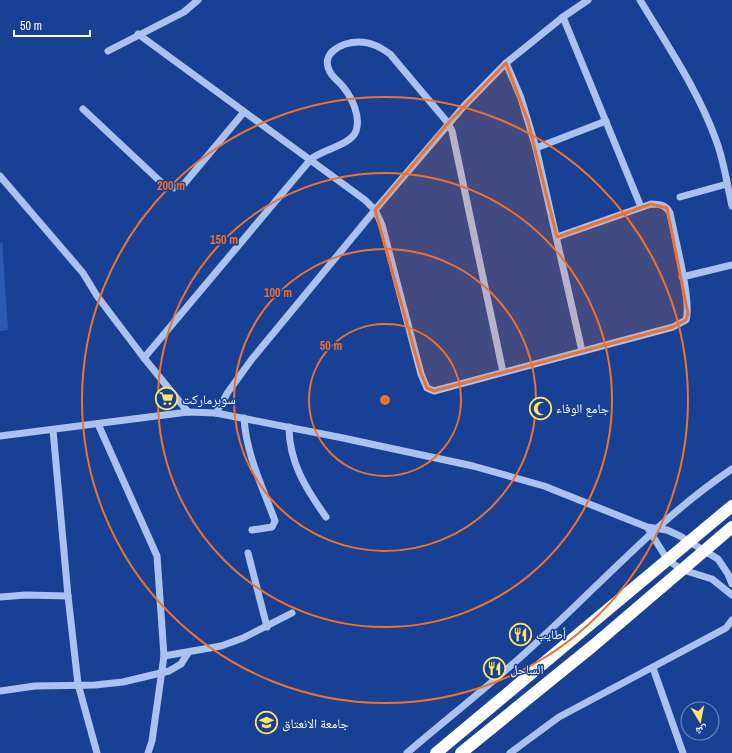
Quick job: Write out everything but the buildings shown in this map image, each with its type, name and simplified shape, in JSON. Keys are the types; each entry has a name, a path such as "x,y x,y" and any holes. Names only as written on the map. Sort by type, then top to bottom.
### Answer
{"highway":[{"path":"436,753 732,506"},
{"path":"461,753 683,570 732,527"}],"street":[{"path":"108,51 138,34 184,12 198,0"},
{"path":"216,413 243,370 448,123 506,64 562,17 588,0"},
{"path":"640,0 689,82 707,118 722,158 732,206"},
{"path":"562,17 642,207"},
{"path":"138,34 311,159 365,200 375,210 382,225 421,374 427,388 434,391 442,390 582,350 673,327 686,320 688,305 670,212 667,208 660,204 652,204 557,237"},
{"path":"144,358 311,159 318,153 349,140 356,131 357,117 353,103 344,88 330,72 327,63 332,51 351,42 372,44 390,54 448,123 452,131 503,372"},
{"path":"506,64 521,98 536,148 582,350"},
{"path":"83,109 164,185 174,188 184,184 244,112"},
{"path":"536,148 606,121"},
{"path":"0,176 3,184 83,273 97,296 144,358 188,412"},
{"path":"680,196 727,184"},
{"path":"682,277 732,265"},
{"path":"0,436 188,412 216,413 244,418 473,466 527,480 562,492 647,527 658,528 675,533 705,550 721,563 732,584"},
{"path":"244,418 247,441 258,478 275,521 272,527 252,530"},
{"path":"98,424 156,549 159,566 164,656 163,673 152,741 148,753"},
{"path":"288,427 290,450 295,465 326,517"},
{"path":"53,430 68,596 78,684 97,753"},
{"path":"407,753 533,646 651,534 705,487 732,468"},
{"path":"647,527 667,559 683,570 712,579 732,595"},
{"path":"248,553 267,626"},
{"path":"732,590 732,595"},
{"path":"0,597 42,595 68,596"},
{"path":"164,656 221,646 243,638 292,613"},
{"path":"510,753 559,717 729,627 732,620"},
{"path":"0,691 35,686 108,684 163,673 176,668 188,653"},
{"path":"653,668 683,753"}],"highlighted area":[{"path":"506,63 528,121 557,237 651,204 667,208 688,314 686,320 673,327 434,391 427,388 421,374 375,210 448,123"}],"shaded area":[{"path":"2,240 8,330 0,331 0,244"}],"place":[{"name":"سوبرماركت","path":"166,399"},
{"name":"جامع الوفاء","path":"540,408"},
{"name":"أطايب","path":"520,634"},
{"name":"الساحل","path":"494,669"},
{"name":"جامعة الانعتاق","path":"267,723"}]}
